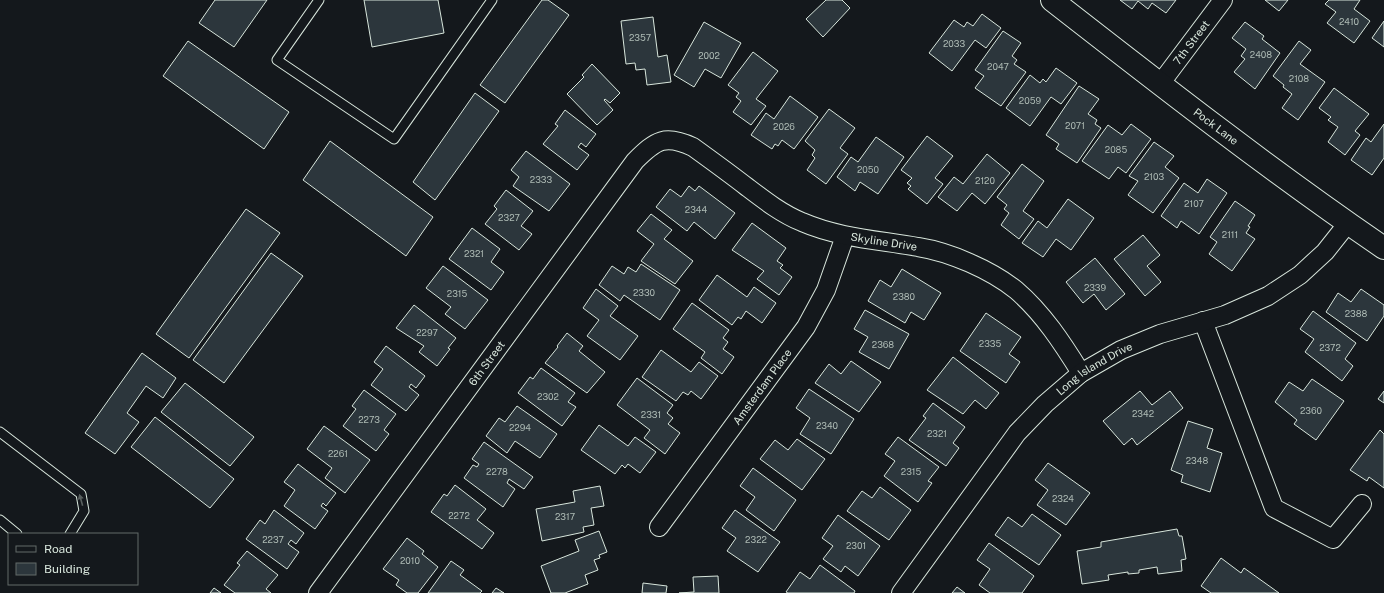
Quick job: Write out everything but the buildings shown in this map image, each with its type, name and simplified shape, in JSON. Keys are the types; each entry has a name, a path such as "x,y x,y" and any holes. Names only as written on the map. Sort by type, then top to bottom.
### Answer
{"street":[{"name":"Pock Lane","path":"1052,0 1160,84 1384,248"},
{"name":"7th Street","path":"1160,84 1223,0"},
{"name":"Skyline Drive","path":"662,140 679,141 693,147 773,206 803,222 845,236 920,247 955,257 985,271 1016,290 1035,309 1058,338 1081,373"},
{"name":"6th Street","path":"326,590 635,161 648,148 662,140"},
{"name":"Long Island Drive","path":"901,593 1018,433 1045,404 1081,373 1120,350 1160,334 1225,315 1268,296 1300,275 1325,252 1348,223"},
{"name":"Amsterdam Place","path":"659,527 806,327 826,290 845,236"},
{"path":"1203,321 1274,508 1333,538 1362,504"}],"lane":[{"path":"319,0 277,60 394,139 492,0"},
{"path":"0,432 81,494 84,511 71,533"},
{"path":"0,520 16,533"}]}
